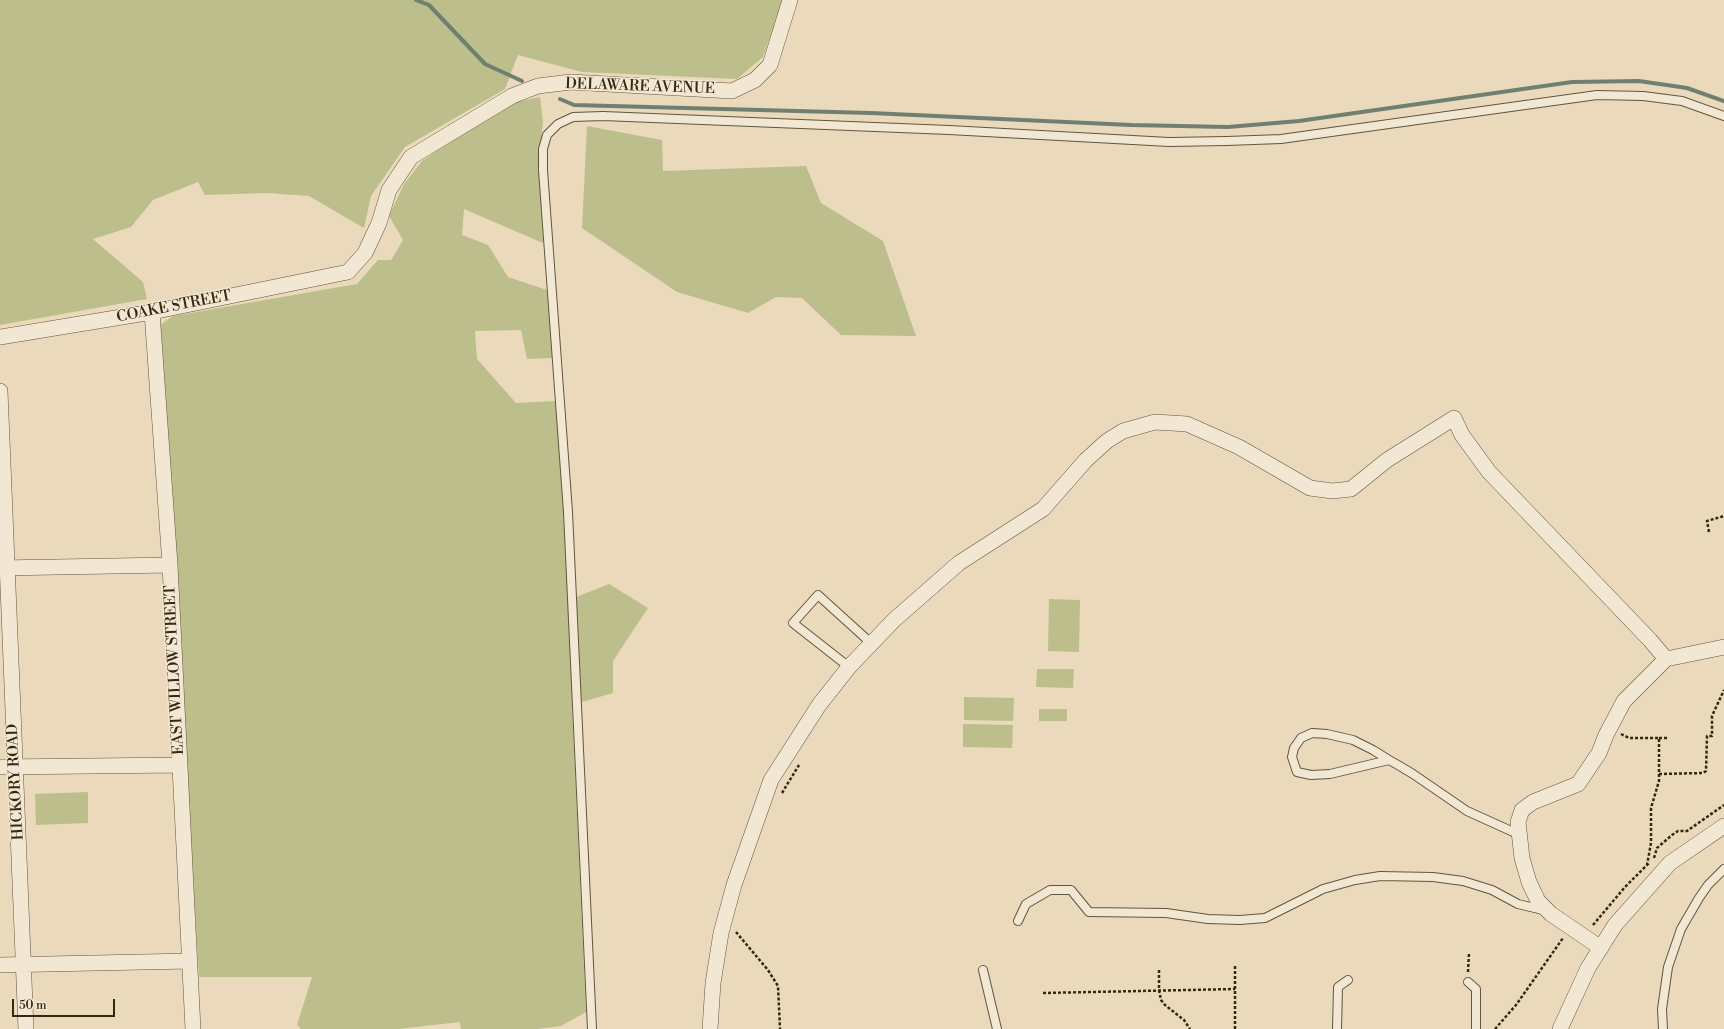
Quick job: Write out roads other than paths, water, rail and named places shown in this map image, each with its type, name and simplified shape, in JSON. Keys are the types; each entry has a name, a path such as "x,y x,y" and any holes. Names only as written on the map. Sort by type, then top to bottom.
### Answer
{"street":[{"name":"DELAWARE AVENUE","path":"348,272 365,253 378,223 389,190 411,157 512,96 538,86 571,82 732,91 755,80 770,65 790,0"},
{"name":"COAKE STREET","path":"0,337 152,312 348,272"},
{"name":"EAST WILLOW STREET","path":"152,312 170,565 193,1029"},
{"name":"HICKORY ROAD","path":"0,391 7,766 24,964 26,1029"},
{"path":"710,1029 713,983 721,933 734,885 771,780 819,705 871,643 959,563 1043,509 1086,460 1107,441 1123,431 1155,422 1187,424 1239,447 1310,488 1332,491 1351,489 1388,460 1454,418 1462,435 1489,472 1650,640 1666,659"},
{"path":"3,568 170,565"},
{"path":"1600,948 1548,911 1538,901 1529,882 1522,858 1518,822 1522,810 1533,802 1578,784 1599,753 1624,701 1666,659 1724,647"},
{"path":"7,766 180,765"},
{"path":"1560,1028 1588,968 1615,925 1670,863 1724,826"},
{"path":"0,965 190,961"}],"lane":[{"path":"592,1029 568,512 543,170 544,149 547,135 558,124 573,117 603,116 949,130 1169,142 1281,138 1597,95 1643,96 1682,101 1724,116"},
{"path":"850,667 793,623 818,596 871,643"},
{"path":"1389,760 1330,774 1311,776 1297,772 1292,757 1294,748 1301,738 1312,733 1327,734 1353,740 1389,760 1413,774 1467,811 1520,835"},
{"path":"1662,1029 1662,1009 1668,967 1681,929 1694,905 1708,885 1724,869"},
{"path":"1018,921 1026,904 1050,890 1071,890 1089,912 1166,913 1208,919 1240,920 1265,918 1323,889 1355,880 1380,876 1433,877 1463,881 1492,890 1518,904 1548,911"},
{"path":"983,970 997,1029"},
{"path":"1337,1029 1338,987 1348,980"},
{"path":"1468,982 1476,989 1476,1029"}],"waterway":[{"path":"416,0 429,5 485,64 522,81"},
{"path":"560,99 574,105 871,113 1131,125 1228,127 1299,121 1572,82 1639,81 1687,88 1724,101"}]}
